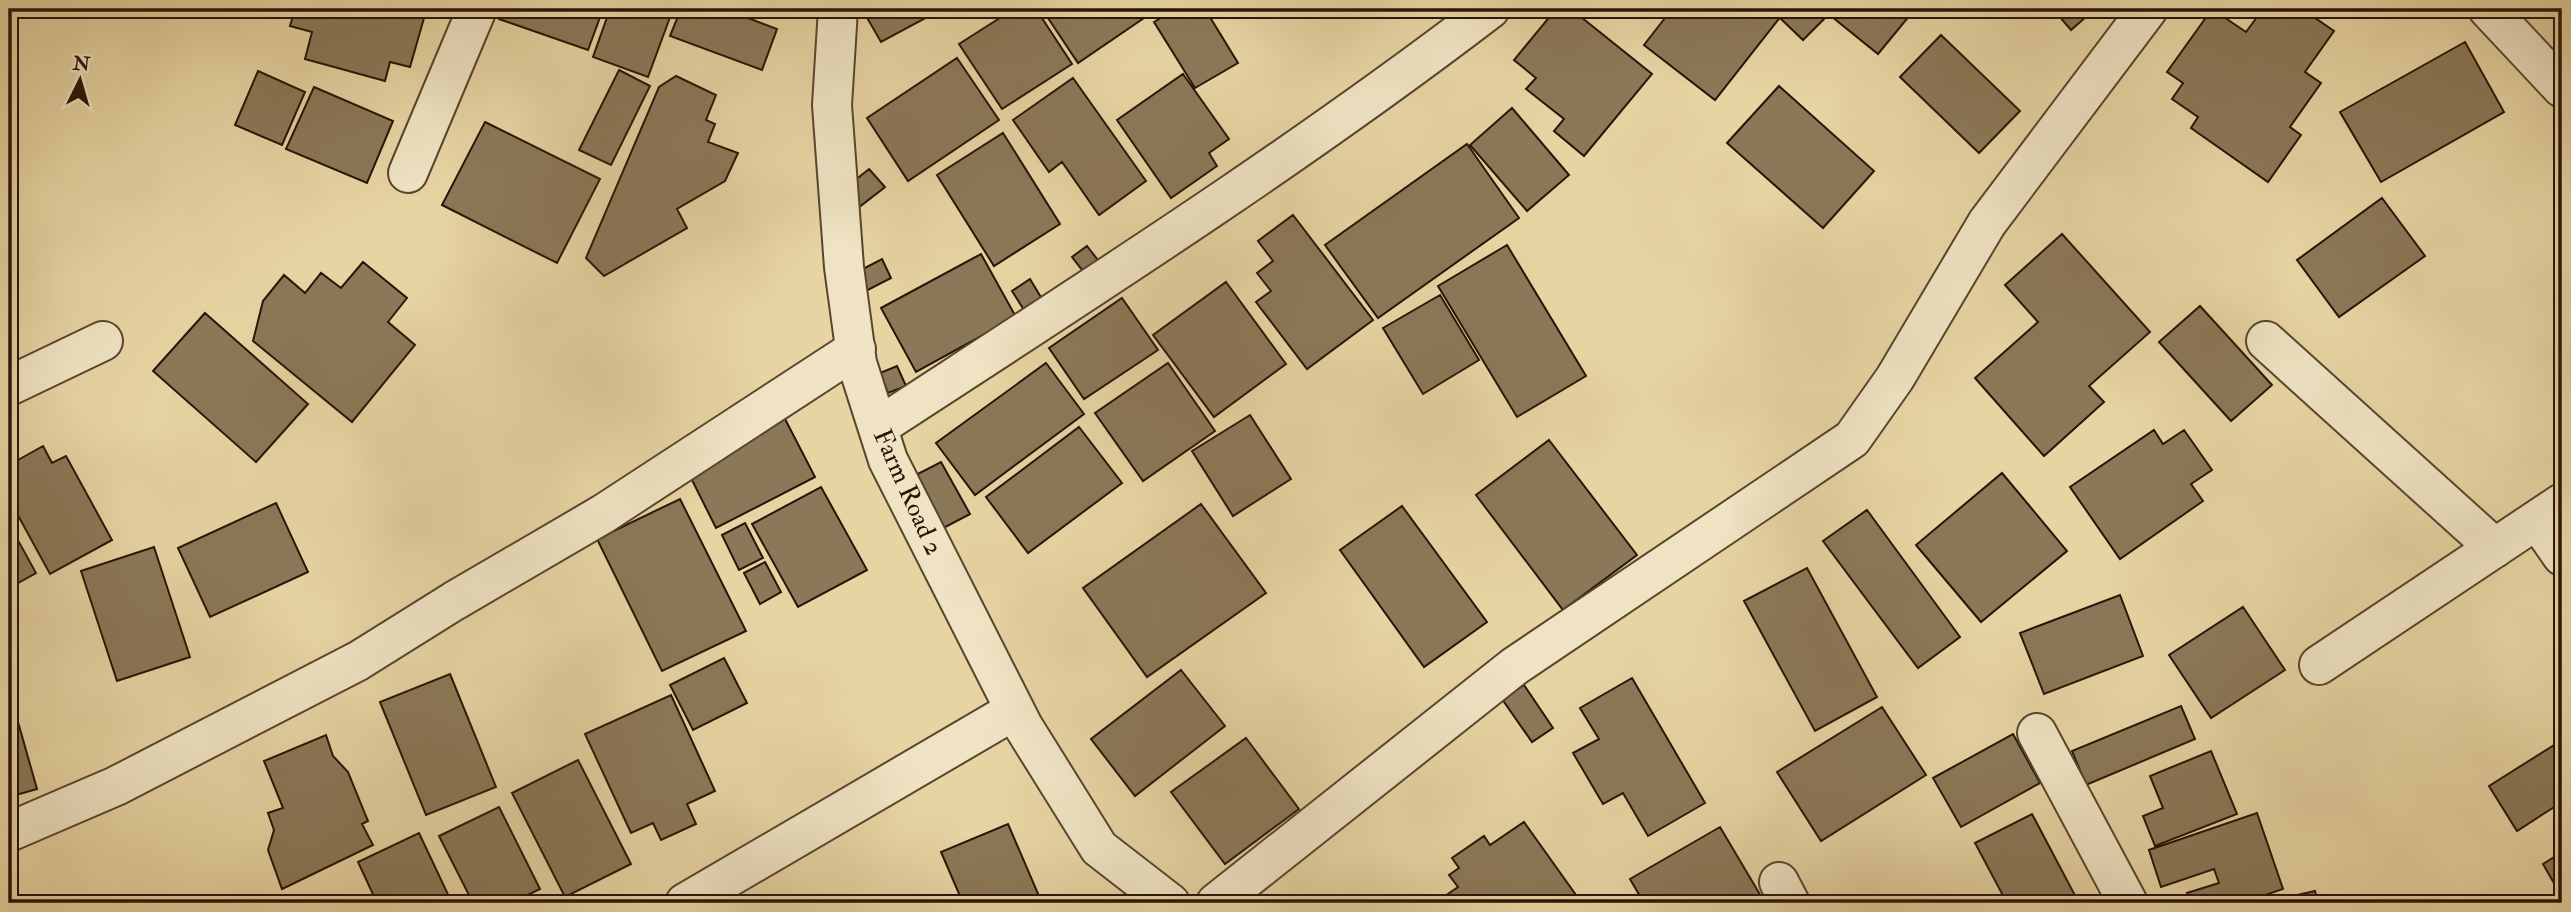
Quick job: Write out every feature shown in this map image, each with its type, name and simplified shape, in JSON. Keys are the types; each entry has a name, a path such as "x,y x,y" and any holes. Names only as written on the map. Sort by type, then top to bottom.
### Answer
{"street":[{"path":"408,173 477,9"},
{"name":"Farm Road 2","path":"838,9 832,105 844,267 857,363 888,460 1015,710 1099,848 1170,903"},
{"path":"878,426 1105,278 1279,160 1406,73 1490,9"},
{"path":"1216,903 1515,666 1852,439 1895,378 1987,223 2148,9"},
{"path":"2488,9 2562,88"},
{"path":"9,386 103,341"},
{"path":"2266,341 2495,548"},
{"path":"9,832 116,786 358,661 603,514 856,349"},
{"path":"2319,665 2550,511 2562,556"},
{"path":"685,903 1015,710"},
{"path":"2037,733 2128,903"}],"building":[{"path":"295,9 426,11 410,67 390,62 385,81 305,59 312,32 290,26"},
{"path":"502,9 603,9 588,50 499,19"},
{"path":"610,9 673,9 648,77 593,57"},
{"path":"681,9 733,9 732,12 777,29 762,70 670,36"},
{"path":"862,9 932,9 935,13 881,42"},
{"path":"1014,9 1036,9 1072,64 1002,109 959,44"},
{"path":"1042,9 1138,9 1144,18 1078,63"},
{"path":"1176,9 1205,9 1238,63 1195,88 1154,22"},
{"path":"1556,9 1571,9 1652,74 1584,156 1554,131 1564,119 1526,89 1536,78 1514,60"},
{"path":"1672,9 1771,9 1781,16 1715,100 1644,45"},
{"path":"1791,9 1825,9 1830,13 1803,40 1781,19"},
{"path":"1836,9 1915,9 1878,54 1831,16"},
{"path":"2053,9 2095,9 2071,30"},
{"path":"2212,9 2246,32 2263,9 2302,9 2334,31 2305,72 2321,83 2290,127 2301,135 2268,182 2191,128 2198,117 2172,99 2183,83 2167,72"},
{"path":"1941,35 2020,111 1979,153 1900,77"},
{"path":"2465,42 2504,112 2381,182 2340,112"},
{"path":"957,58 999,120 908,181 867,118"},
{"path":"619,70 650,86 611,165 579,150"},
{"path":"258,71 305,92 282,145 235,125"},
{"path":"1183,74 1229,139 1209,153 1217,166 1171,198 1117,120"},
{"path":"676,76 716,95 706,120 715,124 708,142 738,153 725,181 677,209 687,228 604,276 586,258 659,87"},
{"path":"1073,78 1146,181 1099,215 1062,162 1049,172 1013,120"},
{"path":"1779,86 1874,171 1823,228 1727,143"},
{"path":"314,87 393,121 367,183 286,149"},
{"path":"1512,108 1569,175 1527,211 1470,145"},
{"path":"485,122 600,179 557,263 442,205"},
{"path":"1003,133 1060,224 994,266 937,175"},
{"path":"1467,144 1519,218 1378,318 1325,245"},
{"path":"869,169 885,187 858,208 844,189"},
{"path":"2382,198 2425,256 2339,317 2297,260"},
{"path":"1293,215 1373,320 1307,369 1256,302 1271,291 1257,273 1273,261 1258,241"},
{"path":"2062,234 2150,332 2089,386 2104,402 2044,456 1975,378 2038,322 2005,285"},
{"path":"1507,245 1586,376 1517,417 1438,286"},
{"path":"1087,246 1101,264 1086,275 1072,257"},
{"path":"981,254 1016,317 916,372 881,308"},
{"path":"882,259 891,278 866,291 857,272"},
{"path":"363,262 407,298 388,322 415,345 352,422 253,341 263,301 284,275 305,293 321,273 341,288"},
{"path":"1030,279 1042,299 1024,310 1012,291"},
{"path":"1226,282 1286,364 1214,417 1153,335"},
{"path":"1440,295 1479,360 1423,394 1383,328"},
{"path":"1122,298 1158,350 1084,399 1049,348"},
{"path":"2200,306 2272,385 2231,421 2159,342"},
{"path":"205,313 308,404 256,462 153,371"},
{"path":"1046,363 1084,414 975,495 936,443"},
{"path":"1168,363 1215,431 1143,481 1095,413"},
{"path":"897,366 906,386 888,393 880,373"},
{"path":"1250,415 1291,479 1233,516 1192,451"},
{"path":"784,417 815,477 716,528 686,468"},
{"path":"1079,427 1122,483 1028,553 986,497"},
{"path":"2154,430 2163,444 2184,430 2212,470 2191,484 2203,501 2120,559 2070,487"},
{"path":"1549,440 1637,555 1563,610 1476,495"},
{"path":"43,446 52,463 66,456 112,540 50,574 9,499 9,483 17,478 9,465"},
{"path":"941,462 970,514 938,531 910,478"},
{"path":"2002,473 2067,551 1981,622 1916,545"},
{"path":"821,487 867,570 798,607 752,524"},
{"path":"680,499 746,631 662,671 597,539"},
{"path":"276,503 308,572 210,617 178,548"},
{"path":"1201,504 1266,593 1147,677 1083,588"},
{"path":"1402,506 1487,622 1424,667 1340,550"},
{"path":"1867,510 1960,637 1918,668 1823,541"},
{"path":"745,523 763,558 739,570 722,535"},
{"path":"9,524 36,573 9,588"},
{"path":"154,547 190,657 117,681 81,571"},
{"path":"765,562 781,592 760,604 744,573"},
{"path":"1807,568 1877,697 1815,731 1744,601"},
{"path":"2120,595 2143,656 2044,694 2020,633"},
{"path":"2243,607 2285,670 2211,718 2169,655"},
{"path":"724,658 747,703 693,730 670,685"},
{"path":"1181,670 1225,726 1135,796 1091,739"},
{"path":"450,674 496,787 426,815 380,702"},
{"path":"1632,678 1705,803 1648,836 1623,793 1603,804 1573,753 1599,739 1580,708"},
{"path":"1524,685 1553,728 1532,742 1502,699"},
{"path":"9,690 37,789 9,797"},
{"path":"671,695 715,791 687,804 696,824 661,840 653,823 631,833 585,734"},
{"path":"2181,706 2195,739 2086,785 2072,751"},
{"path":"1882,707 1926,775 1821,841 1777,772"},
{"path":"2013,734 2040,783 1961,827 1933,778"},
{"path":"326,735 333,756 348,772 368,821 362,824 373,845 282,889 268,850 274,830 268,813 283,808 264,761"},
{"path":"1246,738 1299,809 1225,864 1171,792"},
{"path":"2562,740 2562,802 2517,831 2489,786"},
{"path":"2211,751 2237,814 2155,846 2143,816 2163,808 2150,776"},
{"path":"578,760 631,864 565,897 512,793"},
{"path":"499,807 540,889 511,903 473,903 439,836"},
{"path":"2257,813 2283,889 2242,903 2190,903 2187,893 2219,883 2214,869 2161,887 2149,850"},
{"path":"2032,814 2079,903 2007,903 1975,843"},
{"path":"1524,822 1576,895 1564,903 1450,903 1445,896 1458,887 1449,875 1459,868 1452,858 1484,836 1490,845"},
{"path":"1008,824 1042,903 963,903 941,852"},
{"path":"1720,827 1765,903 1644,903 1630,879"},
{"path":"419,833 452,903 377,903 358,862"},
{"path":"2562,852 2562,897 2543,864"},
{"path":"2315,891 2318,903 2286,903 2284,898"}]}
